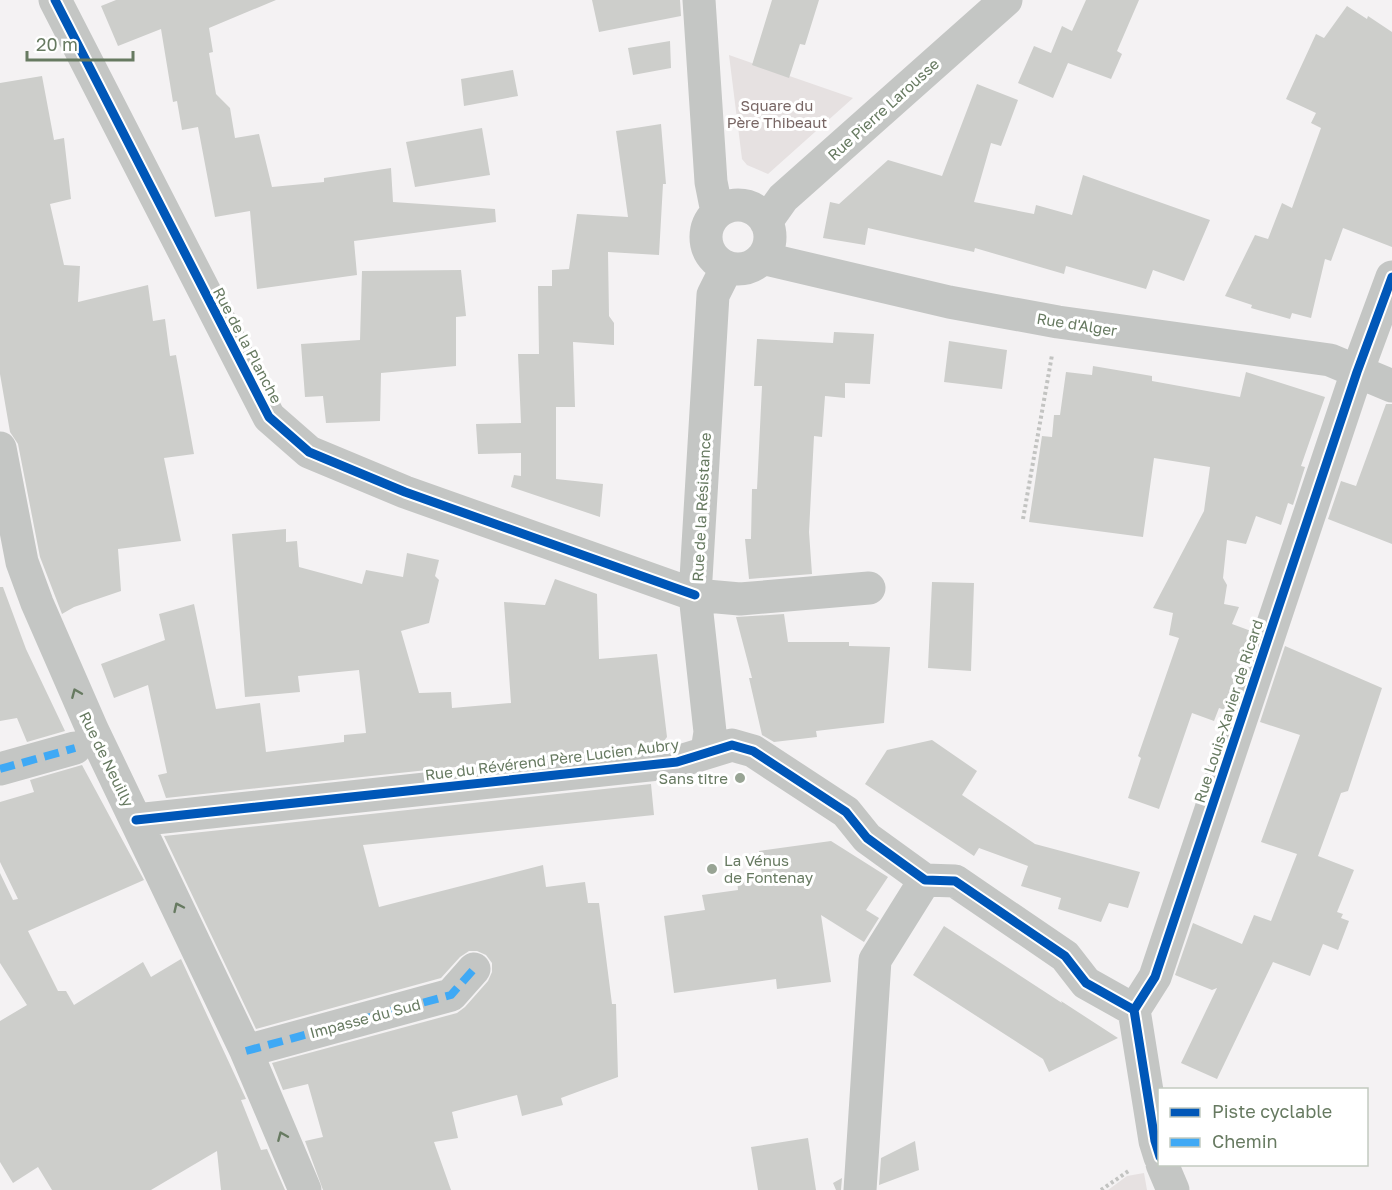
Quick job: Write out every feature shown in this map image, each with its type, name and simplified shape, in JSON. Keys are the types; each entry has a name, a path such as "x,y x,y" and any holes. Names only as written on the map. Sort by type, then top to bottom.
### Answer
{"street":[{"name":"Rue de la Planche","path":"55,0 269,417 309,452 405,492 696,595 740,599 869,588"},
{"path":"699,0 711,182 717,212"},
{"name":"Rue Pierre Larousse","path":"766,222 783,198 1006,0"},
{"path":"744,206 760,215 766,222 769,241 762,258 746,268 727,267 712,256 707,247 707,228 717,212 726,207 744,206"},
{"name":"Rue d'Alger","path":"762,258 949,302 1058,322 1330,360 1392,386"},
{"name":"Rue de la Résistance","path":"707,751 710,732 696,595 713,295 727,267"},
{"name":"Rue Louis-Xavier de Ricard","path":"1134,1010 1155,977 1357,372 1392,277"},
{"name":"Rue de Neuilly","path":"0,448 17,540 33,593 92,729 246,1051 305,1190"},
{"name":"Rue du Révérend Père Lucien Aubry","path":"136,820 677,762 732,745 753,751 846,812 867,838 925,880"},
{"path":"0,769 75,748"},
{"path":"860,1190 875,960 925,880 955,881 1065,956 1086,983 1134,1010 1158,1151"},
{"name":"Impasse du Sud","path":"246,1051 451,994 474,969"},
{"path":"1163,1166 1173,1190"}],"path":[{"path":"1023,519 1058,322"}],"green space":[{"name":"Square du Père Thibeaut","path":"729,55 853,98 768,174 747,165 742,159"},
{"path":"1144,1173 1147,1190 1108,1190 1127,1176"}],"building":[{"path":"116,0 276,0 209,28 213,52 209,53 216,94 230,108 235,138 259,134 272,187 324,182 324,178 391,168 393,202 495,209 496,222 354,241 357,275 257,289 250,211 215,217 198,127 182,130 177,101 173,102 161,29 118,46 101,6"},
{"path":"592,0 680,0 681,16 599,32"},
{"path":"772,0 819,0 805,45 800,44 789,78 752,65"},
{"path":"1086,0 1139,0 1117,51 1122,54 1111,79 1068,63 1053,98 1018,83 1034,46 1051,53 1062,26 1072,31"},
{"path":"1347,6 1367,19 1368,16 1392,32 1392,247 1343,228 1331,261 1325,259 1311,318 1292,313 1290,319 1251,308 1252,305 1225,296 1255,235 1268,239 1282,203 1292,208 1321,128 1311,123 1316,113 1286,99 1316,34 1324,38"},
{"path":"670,41 671,68 633,75 628,48"},
{"path":"513,70 518,96 464,106 461,79"},
{"path":"42,76 54,140 64,138 71,199 50,204 64,265 80,266 78,302 148,285 153,321 165,319 170,356 176,355 194,454 164,458 181,541 118,549 121,591 74,607 62,614 40,557 18,444 10,432 0,374 0,83"},
{"path":"977,84 1018,100 1001,146 991,143 974,202 1034,214 1036,205 1072,215 1083,175 1210,220 1184,281 1153,270 1146,289 1066,266 1064,274 975,248 974,252 868,228 865,245 823,238 830,202 839,204 888,160 942,176"},
{"path":"661,124 666,184 663,184 659,255 608,252 609,316 614,323 614,345 573,342 575,407 556,407 556,479 603,484 600,517 511,487 514,475 521,476 521,453 478,454 476,424 521,423 518,354 539,354 538,286 552,286 552,270 569,269 577,214 628,217 616,131"},
{"path":"482,128 490,175 415,187 406,142"},
{"path":"461,270 466,316 456,317 456,366 381,373 380,421 326,423 323,396 305,397 301,344 360,340 362,271"},
{"path":"834,332 874,334 870,384 845,383 845,398 825,396 822,437 814,436 809,532 812,574 749,579 745,539 751,539 752,489 757,489 762,386 754,386 757,339 833,343"},
{"path":"949,341 1007,350 1002,389 944,382"},
{"path":"1093,366 1152,376 1152,381 1240,397 1246,372 1325,397 1301,466 1305,467 1293,505 1288,503 1281,525 1256,516 1246,544 1227,540 1223,578 1227,585 1224,604 1239,607 1232,624 1251,631 1225,710 1219,708 1214,721 1192,713 1159,809 1128,798 1141,758 1138,756 1179,638 1169,635 1173,613 1153,608 1204,511 1210,467 1154,458 1143,537 1029,522 1042,436 1052,437 1054,415 1060,415 1066,372 1092,375"},
{"path":"1386,404 1392,404 1392,544 1328,519 1341,481 1356,486"},
{"path":"286,529 286,542 297,541 299,567 362,584 366,570 403,577 407,553 439,560 435,576 439,580 429,623 401,631 419,693 451,692 452,708 511,703 504,602 545,605 555,579 597,594 599,659 657,654 667,737 661,745 166,798 158,775 167,773 148,685 114,698 101,664 165,640 159,614 194,604 216,709 260,703 266,752 344,742 344,735 366,733 359,670 298,676 300,692 245,697 232,534"},
{"path":"932,582 974,583 971,671 928,668"},
{"path":"0,587 3,587 26,649 65,731 27,742 17,718 0,721"},
{"path":"784,614 788,642 849,642 849,646 890,647 884,723 816,731 817,737 774,742 762,735 749,678 752,678 736,617"},
{"path":"1285,646 1382,688 1348,791 1341,793 1318,856 1354,870 1337,912 1343,914 1341,918 1349,921 1338,950 1323,944 1310,976 1273,962 1217,1079 1181,1063 1217,988 1212,990 1175,975 1193,923 1242,944 1254,915 1271,921 1297,854 1261,842 1300,735 1260,722"},
{"path":"932,740 977,771 962,795 1035,844 1140,872 1128,908 1109,903 1101,922 1058,909 1061,898 1021,886 1028,866 979,848 974,856 865,784 887,750"},
{"path":"82,765 144,880 28,931 58,991 66,991 74,1005 143,962 151,977 181,959 246,1099 241,1100 261,1150 267,1149 285,1190 221,1190 217,1151 151,1190 52,1190 38,1167 13,1183 0,1162 0,1021 27,1005 0,963 0,873 13,900 18,899 0,862 0,802 34,792 30,780"},
{"path":"651,784 654,815 363,845 379,907 543,865 546,887 585,882 588,903 599,903 612,1004 616,1004 618,1077 561,1098 563,1105 522,1116 517,1095 452,1112 458,1138 434,1142 451,1190 323,1190 305,1141 323,1137 308,1084 283,1090 272,1063 457,1013 488,981 492,972 492,963 486,955 477,951 469,951 460,957 441,978 256,1029 164,836"},
{"path":"831,841 888,877 866,910 879,918 864,942 821,915 831,982 777,989 776,979 674,993 664,916 705,910 702,895 738,890 737,880 762,876 759,851"},
{"path":"944,926 1118,1038 1049,1072 1043,1059 913,975"},
{"path":"808,1138 816,1190 758,1190 751,1147"},
{"path":"915,1141 919,1170 879,1185 881,1158"},
{"path":"842,1178 841,1190 836,1190 833,1183"}],"marked path":[{"path":"0,769 75,748"},
{"path":"246,1051 451,995 474,969"}],"cycle path":[{"path":"55,0 269,417 309,452 405,492 695,595"},
{"path":"1158,1151 1134,1010 1155,977 1357,372 1392,277"},
{"path":"136,820 677,762 732,745 753,751 846,812 867,838 925,880 955,881 1065,956 1086,983 1134,1010"}],"place":[{"name":"Sans titre","path":"740,778"},
{"name":"La Vénus de Fontenay","path":"712,869"}]}
